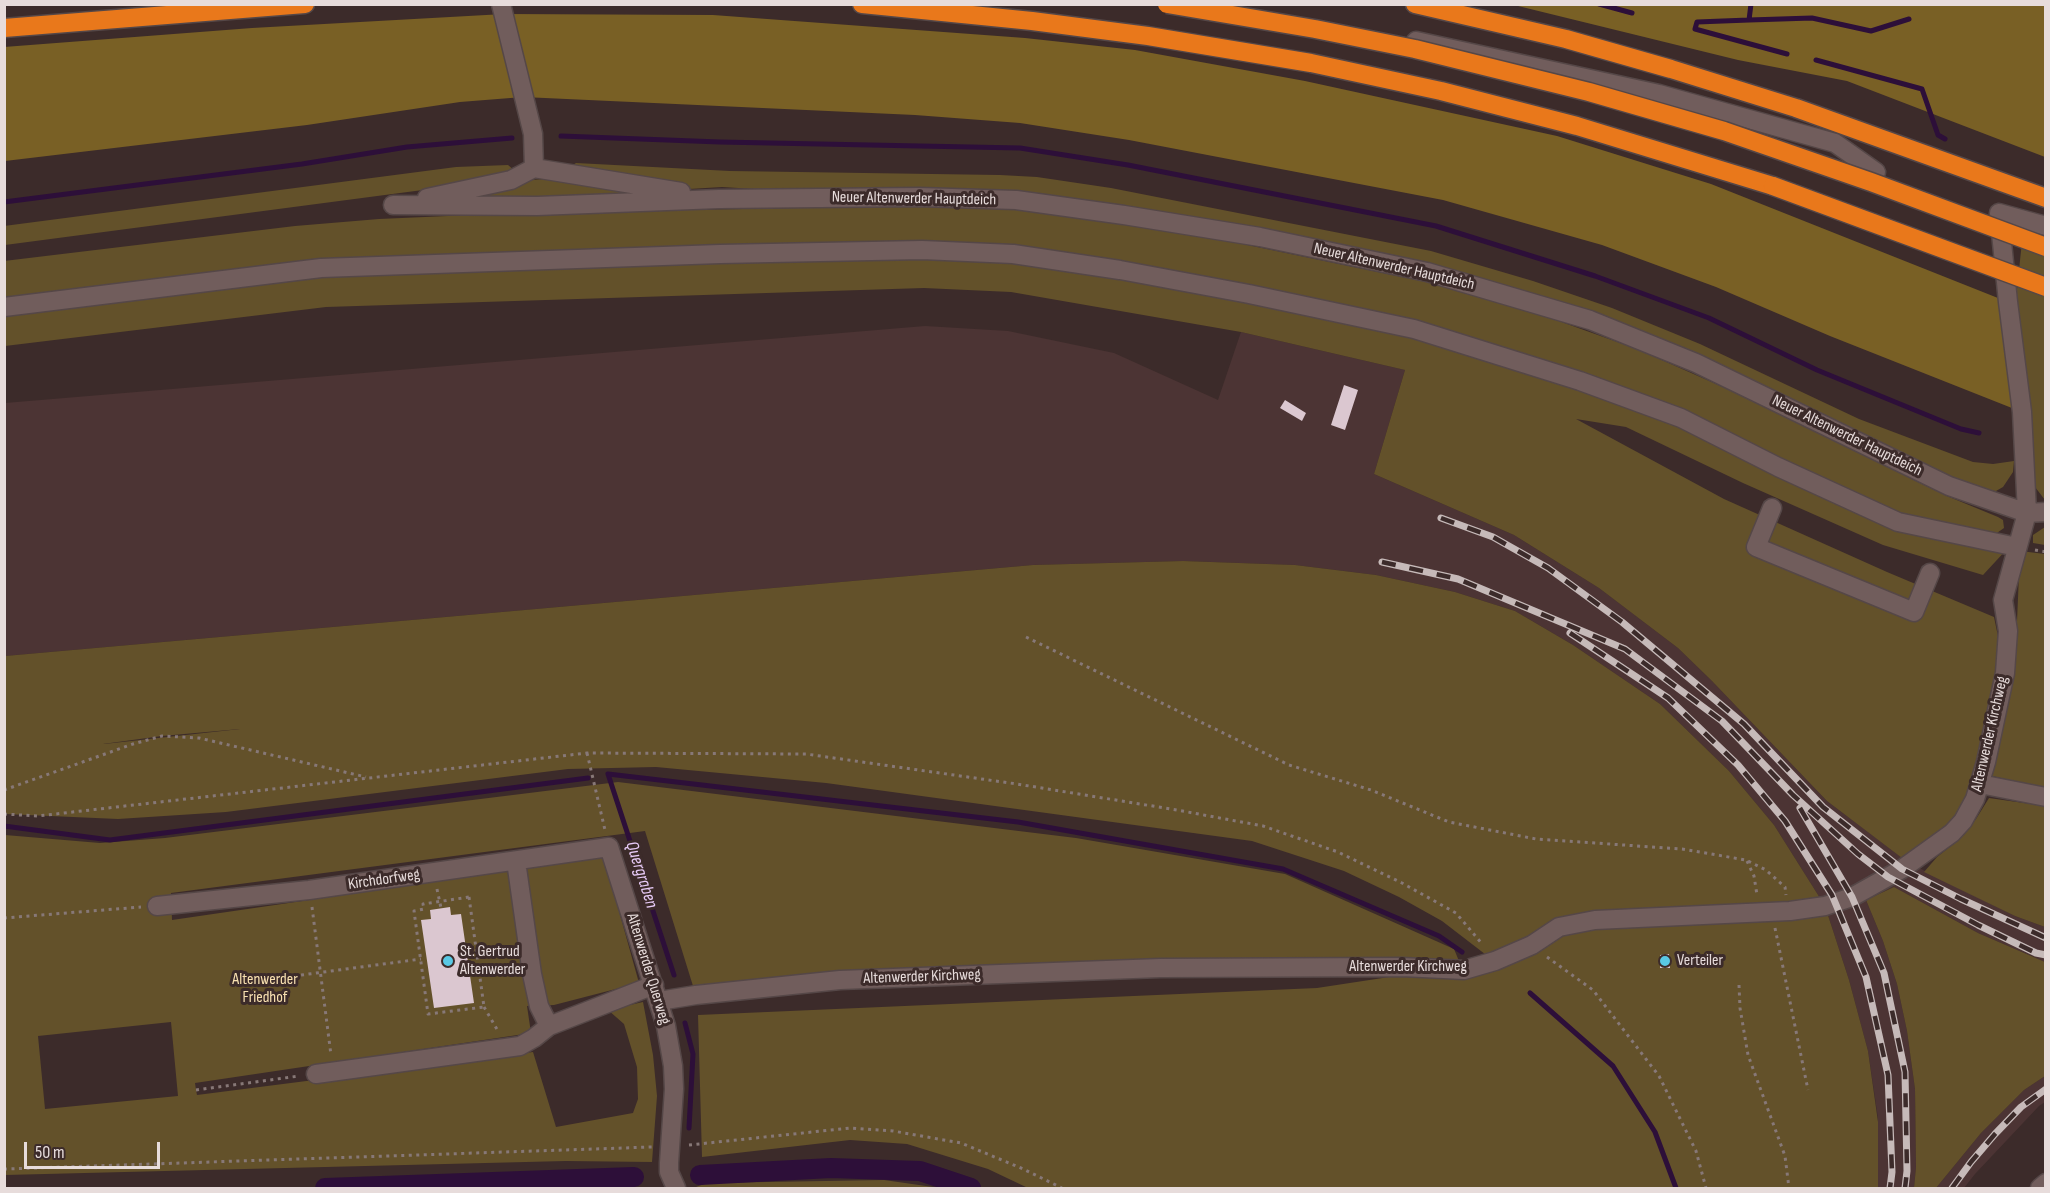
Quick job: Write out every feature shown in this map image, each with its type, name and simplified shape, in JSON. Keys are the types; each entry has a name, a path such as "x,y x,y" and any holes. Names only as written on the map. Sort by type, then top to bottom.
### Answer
{"highway":[{"path":"4,28 305,4"},
{"path":"862,4 1032,21 1148,36 1311,63 1441,91 1577,126 1773,186 2046,287"},
{"path":"1167,4 1315,29 1393,45 1589,92 1724,131 1870,182 2046,248"},
{"path":"1415,4 1566,39 1671,69 1796,108 2046,198"}],"street":[{"path":"501,4 533,134 534,168"},
{"path":"1213,4 1316,20 1659,94 1835,143 1876,172"},
{"name":"Neuer Altenwerder Hauptdeich","path":"719,199 534,168 512,180 393,205 537,206 719,199 919,197 1016,200 1260,237 1427,272 1590,320 1696,363 1949,486 2027,513"},
{"name":"Altenwerder Kirchweg","path":"325,1072 520,1046 549,1026 657,993 696,995 840,980 1160,968 1402,967 1464,970 1495,962 1532,945 1558,927 1595,920 1790,911 1825,906 1852,897 1902,869 1952,833 1963,821 1980,784 2005,673 2008,631 2003,600 2027,513 2022,412 2007,302 1999,213 2046,226"},
{"path":"4,307 321,267 922,250 1013,254 1131,272 1249,294 1414,329 1580,381 1681,418 1778,467 1898,522 2017,547"},
{"path":"1772,508 1756,547 1914,612 1930,573"},
{"path":"2027,513 2046,512"},
{"path":"1980,784 2046,797"},
{"name":"Kirchdorfweg","path":"157,906 309,890 609,847"},
{"name":"Altenwerder Querweg","path":"609,847 666,1026 673,1066 669,1172 676,1188"},
{"path":"516,861 528,950 539,1006 549,1026"},
{"path":"2040,1188 2046,1183"}],"path":[{"path":"1026,637 1289,765 1371,790 1449,822 1536,839 1682,849 1746,860 1766,870 1785,887 1790,911"},
{"path":"4,790 162,736 199,738 371,778"},
{"path":"587,753 609,847"},
{"path":"4,814 38,816 587,753 806,754 1097,797 1263,826 1338,852 1402,883 1456,913 1495,962"},
{"path":"1746,860 1754,876 1765,912 1776,933 1808,1090"},
{"path":"437,886 441,908"},
{"path":"196,1090 325,1072 321,973 309,890"},
{"path":"484,1007 428,1014 414,910 424,909 423,903 469,897 484,1007 502,1038"},
{"path":"4,918 157,906"},
{"path":"1532,945 1593,990 1659,1076 1696,1151 1706,1188"},
{"path":"477,957 528,950"},
{"path":"249,982 421,959"},
{"path":"1739,985 1740,1008 1748,1055 1785,1156 1789,1188"},
{"path":"454,1005 455,1011"},
{"path":"4,1169 670,1146 850,1128 893,1131 961,1143 1062,1188"}],"shaded area":[{"path":"1514,5 2045,5 2045,157 1847,81 1738,60"},
{"path":"504,14 713,15 1025,38 1135,50 1305,81 1557,136 1711,184 2008,302 2022,412 1830,336 1716,287 1602,245 1443,200 1129,140 1020,123 915,115 523,97 460,102 307,125 5,161 4,47 252,28"},
{"path":"925,326 1008,331 1114,353 1218,400 1241,332 1405,370 1374,474 1514,535 1599,588 1678,648 1827,801 1909,863 2015,916 2045,927 2045,962 1978,933 1894,887 1866,900 1897,984 1907,1031 1915,1089 1914,1188 1878,1188 1878,1118 1868,1051 1849,980 1825,906 1774,825 1729,771 1660,704 1573,645 1515,611 1455,592 1376,575 1295,565 1183,561 1033,565 5,656 5,403"},
{"path":"2045,1076 2045,1102 1964,1188 1936,1188 1981,1133 2024,1090"}],"green space":[{"path":"576,163 730,171 1037,177 1111,188 1431,251 1533,281 1612,308 1700,344 1859,419 1973,462 1993,464 2014,461 2013,472 2003,487 1996,491 1979,490 1834,425 1727,371 1362,251 1134,207 1042,195 787,191 722,187 689,189 571,166"},
{"path":"508,165 515,171 438,188 5,245 4,226 456,167"},
{"path":"545,179 638,194 451,200 530,180"},
{"path":"966,205 1065,213 1180,231 1436,284 1556,320 1637,349 1732,391 1947,496 1998,517 2003,520 2004,528 1994,535 1898,517 1541,362 1025,252 381,260 5,304 4,261 295,226 379,219 516,213"},
{"path":"2045,231 2045,500 2035,487 2015,308 2023,232"},
{"path":"922,250 1249,294 1580,381 1898,522 2008,548 1983,575 1883,545 1743,483 1626,427 1576,419 1724,499 1994,617 2001,651 1983,745 1960,817 1902,858 1827,801 1678,648 1599,588 1514,535 1374,474 1405,370 1241,332 1011,292 924,288 326,307 5,346 4,307 321,268"},
{"path":"2045,527 2045,545 2033,543 2033,535"},
{"path":"2020,551 2045,554 2045,788 1992,776 2006,711 2016,645"},
{"path":"1183,561 1295,565 1376,575 1455,592 1515,611 1573,645 1660,704 1729,771 1774,825 1825,906 1849,980 1868,1051 1878,1122 1878,1188 1028,1188 988,1169 907,1144 850,1140 702,1157 698,1015 1317,988 1494,961 1442,921 1399,897 1344,871 1252,841 826,783 656,767 568,769 226,812 118,819 5,814 5,656 1033,565","holes":["240,729 103,744 162,736"]},
{"name":"Altenwerder Friedhof","path":"618,782 1076,838 1285,874 1454,949 1459,961 1322,960 837,977 693,986 645,831 171,893 172,920 604,857 639,983 554,1005 527,1006 531,1033 195,1083 196,1090 197,1095 533,1052 556,1127 633,1113 638,1099 637,1067 624,1024 608,1010 643,1002 653,1055 657,1096 652,1162 566,1161 5,1175 5,835 100,843 165,838","holes":["171,1022 178,1096 45,1109 38,1036"]},
{"path":"1989,798 2045,806 2045,927 2015,916 1924,872 1937,857 1956,842 1976,819"},
{"path":"1894,887 1978,933 2045,962 2045,1076 2024,1090 1981,1133 1936,1188 1914,1188 1915,1089 1907,1031 1897,984 1866,900"},
{"path":"884,1180 940,1188 696,1187 707,1183"}],"building":[{"path":"1344,385 1358,390 1345,430 1331,425"},
{"path":"1285,400 1306,413 1302,421 1280,408"},
{"name":"St. Gertrud Altenwerder","path":"450,907 451,915 461,914 474,1003 434,1008 421,920 431,919 430,910"},
{"name":"Verteiler","path":"1669,954 1670,968 1660,968 1660,955"}],"waterway":[{"path":"1599,4 1632,13"},
{"path":"1751,4 1749,20 1697,22 1695,29 1787,54"},
{"path":"1749,20 1812,18 1871,31 1909,19"},
{"path":"1816,60 1922,89 1938,135 1945,139"},
{"path":"561,136 720,142 1020,148 1128,165 1436,226 1595,276 1709,318 1817,370 1961,429 1979,433"},
{"path":"4,202 302,164 407,147 512,138"},
{"path":"674,975 608,774 1018,822 1283,869 1439,936 1462,952"},
{"path":"4,826 110,840 588,778"},
{"path":"1530,993 1613,1066 1655,1132 1676,1188"},
{"name":"Quergraben","path":"685,1023 693,1054 689,1128"},
{"path":"700,1175 831,1168 920,1171 971,1188"},
{"path":"325,1188 634,1177"}],"railway":[{"path":"1441,518 1493,537 1548,568 1622,622 1744,724 1823,807 1902,869 2046,938"},
{"path":"1382,562 1458,579 1625,649 1722,721 1793,795 1858,854 1888,877 1978,925 2036,953 2046,955"},
{"path":"1570,633 1668,698 1738,765 1785,821 1832,895 1866,977 1888,1075 1892,1172 1890,1188"},
{"path":"1800,808 1852,897 1884,973 1905,1072 1907,1171 1905,1188"},
{"path":"1952,1188 1995,1134 2021,1107 2046,1089"}],"place":[{"name":"St. Gertrud Altenwerder","path":"448,961"},
{"name":"Verteiler","path":"1665,961"}]}
